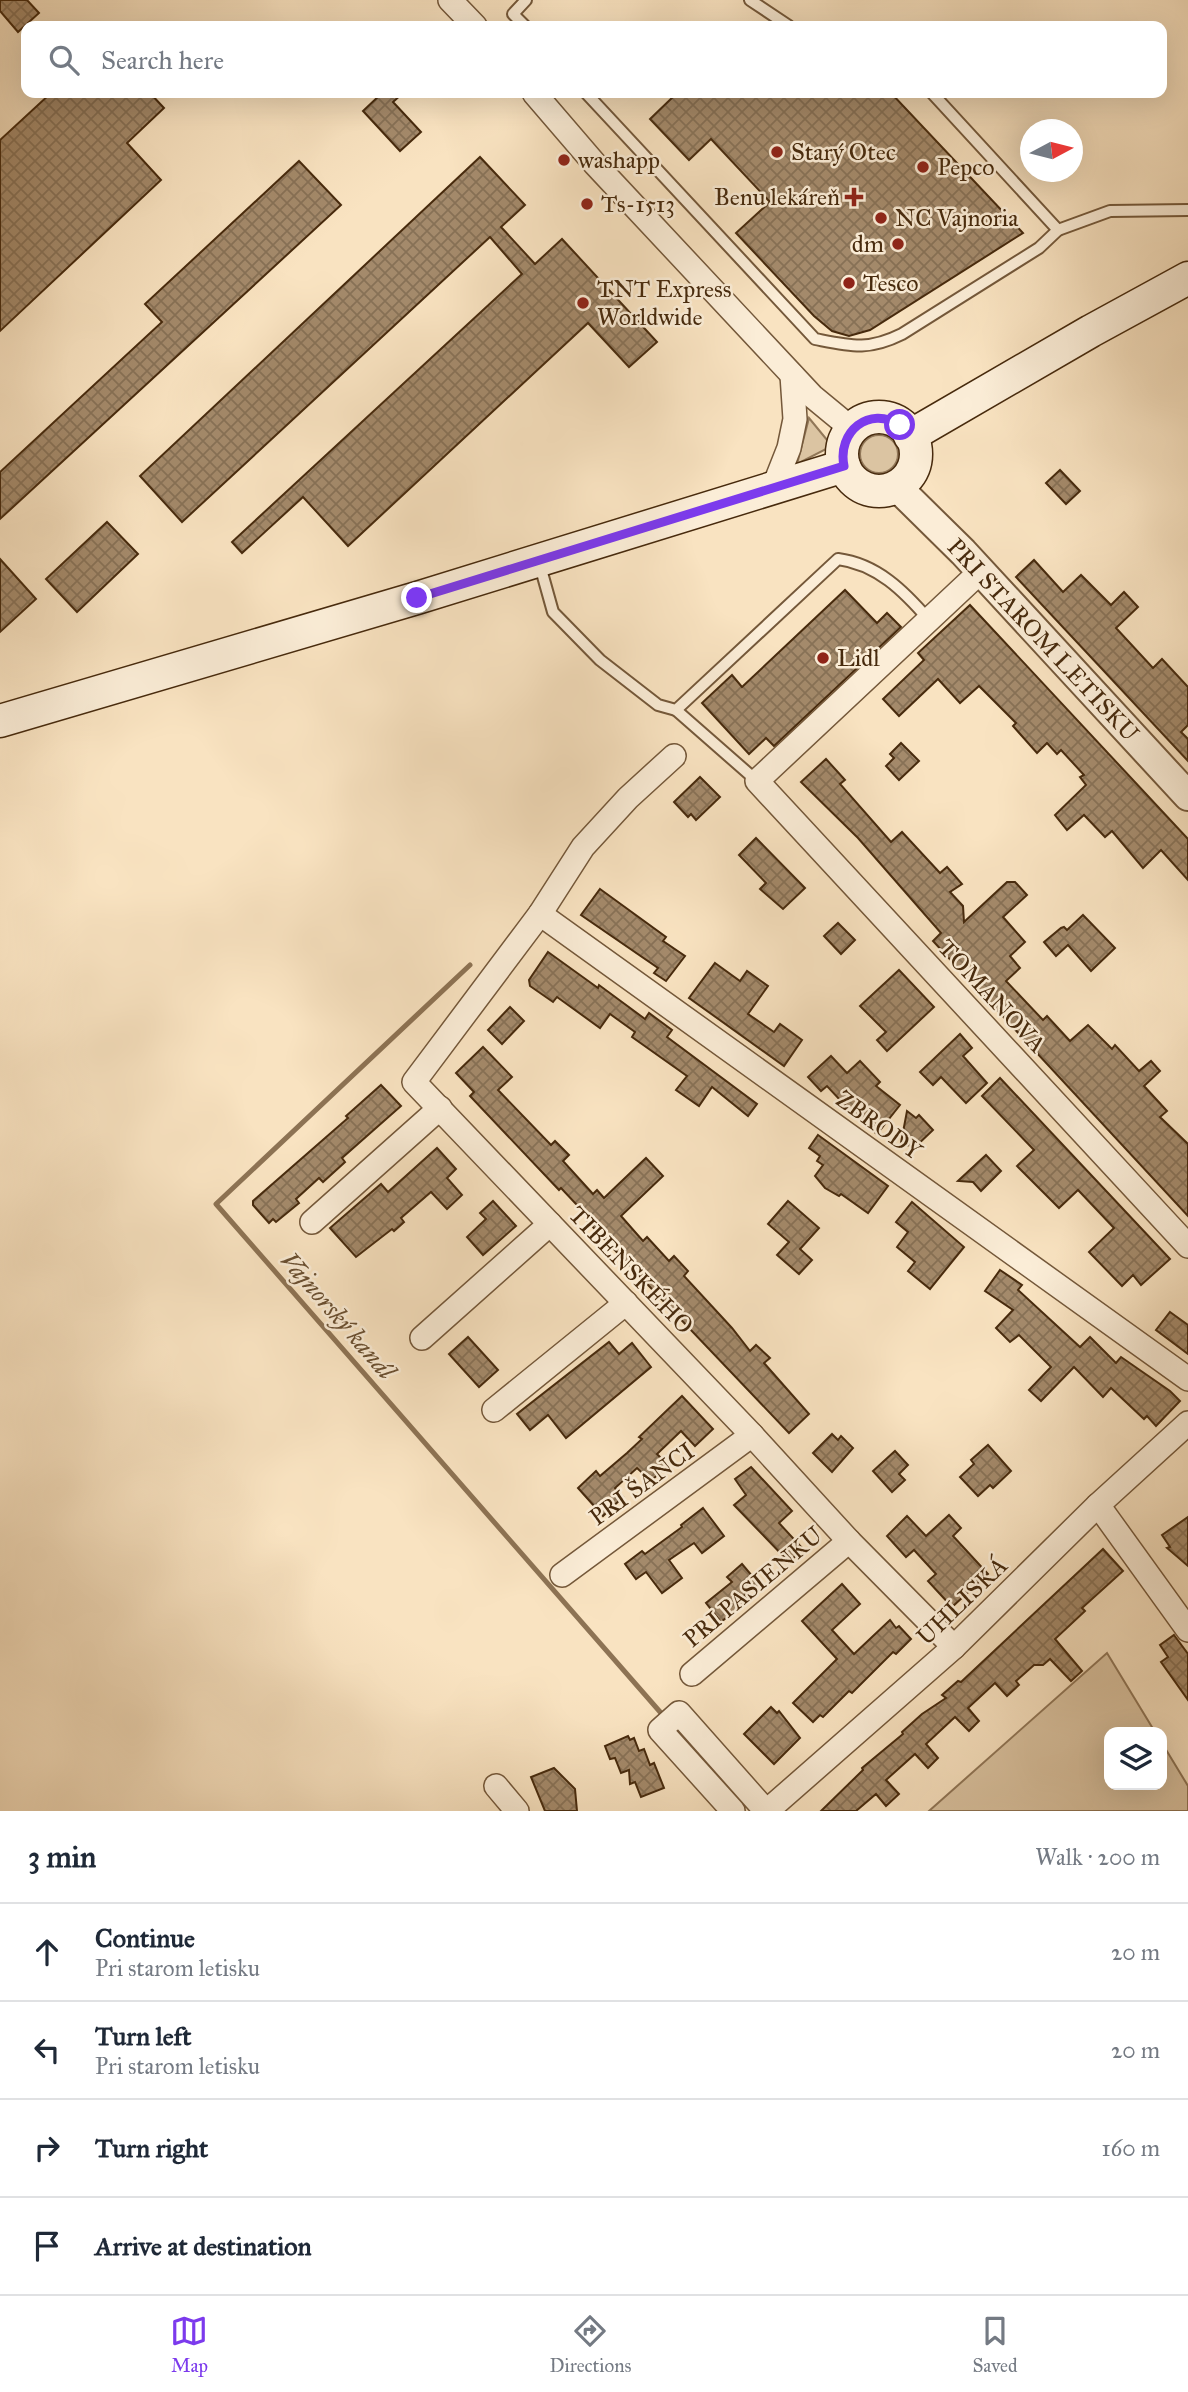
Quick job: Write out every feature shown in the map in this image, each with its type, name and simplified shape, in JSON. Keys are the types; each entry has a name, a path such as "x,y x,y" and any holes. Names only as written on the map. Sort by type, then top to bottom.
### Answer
{"main road":[{"path":"910,436 1188,278"},
{"path":"886,418 900,425 910,436 915,449 914,462 909,474 896,486 881,491 865,488 852,479 844,466 842,450 852,429 870,419 886,418"},
{"path":"0,721 417,598 844,466"}],"street":[{"path":"450,0 470,21"},
{"path":"538,98 595,164 792,375 812,396 852,429"},
{"path":"774,486 789,448 795,419 792,375"},
{"name":"PRI STAROM LETISKU","path":"896,486 981,571 1188,796"},
{"path":"757,781 981,571"},
{"path":"540,914 583,847 628,798 674,756"},
{"name":"TOMANOVA","path":"757,781 1188,1246"},
{"name":"TIBENSKÉHO","path":"540,914 414,1082 752,1435 849,1541 954,1647"},
{"name":"ZBRODY","path":"540,914 1188,1379"},
{"path":"312,1222 440,1108"},
{"path":"422,1338 550,1224"},
{"path":"494,1410 626,1303"},
{"name":"UHLISKÁ","path":"767,1811 954,1647 1098,1505 1188,1423"},
{"name":"PRI ŠANCI","path":"562,1575 752,1435"},
{"path":"1098,1505 1188,1630"},
{"name":"PRI PASIENKU","path":"692,1674 849,1541"},
{"path":"733,1811 660,1730 679,1713 767,1811"},
{"path":"496,1786 517,1811"}],"lane":[{"path":"520,21 513,14 526,0"},
{"path":"750,0 782,21"},
{"path":"591,98 815,339 855,347 885,342 1039,247 1058,230 1110,211 1188,210"},
{"path":"937,98 1058,230"},
{"path":"539,559 552,612 600,660 659,705 676,710 757,781"},
{"path":"676,710 838,559 853,561 887,576 929,620"}],"shaded area":[{"path":"809,418 832,446 797,464"},
{"path":"879,435 893,440 898,454 893,468 879,473 865,468 860,454 865,440"},
{"path":"1107,1653 1152,1727 1104,1727 1104,1790 1167,1790 1167,1751 1188,1786 1188,1811 929,1811"}],"building":[{"path":"0,0 27,0 39,13 30,21 21,21 21,29 18,32 0,11"},
{"path":"46,98 155,98 164,108 127,143 161,180 0,331 0,140"},
{"path":"377,98 397,98 393,102 421,132 400,151 363,111"},
{"name":"NC Vajnoria","path":"672,98 896,98 1023,233 870,330 849,336 832,331 814,316 736,233 770,202 711,139 689,160 650,119"},
{"path":"480,157 525,205 501,227 535,264 562,239 657,342 629,367 588,323 348,546 303,497 242,553 232,542 522,274 490,237 182,522 140,476"},
{"path":"299,161 341,205 0,519 0,472 162,322 145,304"},
{"path":"1060,470 1080,491 1066,504 1046,483"},
{"path":"107,522 138,554 77,612 46,579"},
{"path":"0,559 36,599 0,632"},
{"path":"1034,560 1063,592 1081,575 1111,605 1124,592 1138,607 1116,628 1153,668 1162,659 1188,687 1188,725 1181,732 1188,739 1188,761 1016,577"},
{"name":"Lidl","path":"845,590 877,623 887,613 901,627 774,746 766,738 749,754 702,703 732,675 742,687"},
{"path":"970,605 1188,839 1188,880 1161,850 1143,868 1112,831 1105,837 1084,815 1067,830 1055,815 1086,785 1080,777 1084,775 1061,750 1057,754 1047,743 1037,753 1013,726 1016,723 979,686 960,703 938,679 899,716 883,699 924,660 918,653"},
{"path":"901,743 919,761 899,780 886,766 894,758 890,754"},
{"path":"826,759 845,780 840,784 891,842 902,832 940,873 947,867 962,884 950,892 963,906 964,922 1007,882 1015,882 1027,895 1003,917 1025,942 1010,956 1020,968 1006,981 1043,1020 1047,1016 1070,1041 1088,1025 1112,1049 1115,1045 1139,1071 1151,1061 1160,1071 1144,1086 1167,1111 1160,1117 1188,1144 1188,1216 933,941 941,933 858,838 801,782"},
{"path":"700,777 720,797 696,820 691,814 688,817 674,802"},
{"path":"756,838 805,888 783,909 760,889 766,883 739,855"},
{"path":"600,889 666,937 663,941 685,956 666,981 654,973 658,968 581,915"},
{"path":"1083,915 1115,948 1091,971 1068,945 1056,956 1044,942 1061,928 1067,930"},
{"path":"838,923 855,940 841,954 824,936"},
{"path":"548,952 645,1019 649,1013 672,1030 667,1037 757,1104 748,1116 712,1087 699,1106 676,1090 687,1076 632,1037 635,1032 610,1014 600,1028 557,997 553,1002 530,986 529,980"},
{"path":"715,963 740,981 747,971 768,986 748,1014 774,1032 780,1024 802,1040 784,1066 689,998"},
{"path":"899,970 934,1007 887,1051 877,1040 886,1032 860,1006"},
{"path":"510,1007 524,1021 502,1044 488,1030"},
{"path":"960,1034 972,1048 963,1056 987,1083 966,1103 941,1077 933,1085 920,1072"},
{"path":"483,1047 512,1077 498,1090 551,1145 555,1141 569,1155 563,1161 593,1194 597,1190 604,1198 646,1158 663,1176 621,1216 643,1241 647,1237 669,1261 674,1256 688,1271 684,1276 750,1351 756,1345 770,1358 764,1363 809,1414 789,1433 588,1222 591,1220 561,1188 559,1190 470,1096 474,1092 456,1073"},
{"path":"831,1056 847,1073 860,1061 880,1082 876,1086 900,1105 877,1134 855,1116 827,1086 821,1091 808,1077"},
{"path":"1000,1078 1170,1259 1141,1285 1133,1275 1122,1286 1089,1252 1114,1228 1078,1190 1059,1208 1017,1166 1034,1150 982,1096"},
{"path":"381,1085 401,1106 342,1158 345,1162 323,1182 319,1178 296,1199 299,1203 276,1222 273,1219 269,1223 253,1205 253,1201 348,1118 346,1116"},
{"path":"907,1111 916,1118 919,1115 933,1130 913,1149 909,1145 900,1148"},
{"path":"818,1135 888,1186 868,1213 841,1194 839,1196 825,1188 815,1176 823,1165 817,1161 820,1156 809,1148"},
{"path":"437,1148 456,1169 447,1178 462,1195 447,1209 431,1192 401,1218 404,1222 394,1231 392,1229 356,1257 330,1228 381,1184 388,1192"},
{"path":"986,1155 1001,1171 981,1191 973,1182 958,1181"},
{"path":"493,1201 516,1226 483,1255 467,1237 486,1219 480,1213"},
{"path":"788,1201 819,1228 800,1249 812,1260 799,1274 777,1255 789,1242 768,1224"},
{"path":"912,1202 964,1247 930,1289 908,1271 915,1262 897,1247 908,1232 896,1222"},
{"path":"1000,1270 1022,1285 1018,1290 1080,1347 1090,1337 1116,1363 1121,1357 1180,1401 1156,1426 1147,1416 1144,1419 1111,1388 1103,1397 1074,1367 1041,1401 1029,1390 1051,1367 1019,1335 1010,1342 996,1328 1013,1310 985,1291"},
{"path":"1170,1312 1188,1325 1188,1354 1156,1330"},
{"path":"468,1337 498,1370 479,1387 449,1354"},
{"path":"609,1342 619,1354 632,1343 651,1367 566,1438 548,1415 530,1430 517,1414"},
{"path":"682,1396 713,1429 695,1446 681,1431 657,1454 668,1465 651,1481 637,1468 615,1488 623,1497 603,1516 578,1488 596,1471 600,1476 627,1453 642,1439 639,1437"},
{"path":"832,1434 838,1440 841,1436 853,1448 832,1472 813,1453"},
{"path":"988,1445 1011,1471 993,1488 990,1485 978,1496 960,1477 974,1464 971,1460"},
{"path":"895,1451 908,1465 899,1474 905,1480 892,1492 873,1471"},
{"path":"751,1467 792,1511 779,1523 803,1549 789,1562 734,1505 746,1495 735,1479"},
{"path":"703,1508 724,1536 702,1553 694,1543 669,1560 682,1578 662,1593 646,1572 636,1579 625,1564 642,1551 645,1554"},
{"path":"949,1515 961,1528 953,1536 988,1574 952,1607 928,1581 936,1574 914,1550 906,1557 887,1536 907,1516 926,1536"},
{"path":"1188,1517 1188,1566 1167,1548 1170,1547 1162,1535"},
{"path":"1103,1549 1123,1571 1082,1608 1085,1611 1055,1639 1082,1671 1071,1681 1050,1659 1043,1665 1034,1665 1016,1681 1019,1685 1007,1696 995,1683 968,1708 979,1721 969,1731 955,1717 926,1744 938,1758 928,1768 915,1754 886,1780 899,1794 886,1806 876,1794 856,1811 821,1811 863,1770 862,1768 903,1734 902,1732 922,1714 946,1698 942,1695 958,1681 961,1682"},
{"path":"742,1564 759,1584 744,1596 748,1600 721,1622 706,1603 732,1582 727,1577"},
{"path":"842,1584 860,1604 832,1630 854,1654 890,1620 911,1639 896,1654 893,1652 852,1693 849,1691 823,1717 820,1715 813,1722 793,1703 837,1659 802,1621"},
{"path":"1174,1635 1188,1654 1188,1700 1161,1662 1168,1657 1160,1645"},
{"path":"771,1707 777,1713 779,1711 800,1738 774,1764 744,1734"},
{"path":"628,1736 630,1740 634,1738 639,1751 644,1749 650,1765 654,1763 664,1788 641,1797 635,1782 630,1784 629,1770 621,1773 615,1758 610,1759 605,1746"},
{"path":"554,1768 575,1789 577,1811 545,1811 531,1777"}],"waterway":[{"name":"Vajnorský kanál","path":"470,965 216,1204 661,1713"},
{"name":"Vajnorský kanál","path":"676,1730 715,1774"}],"place":[{"name":"Starý Otec","path":"777,152"},
{"name":"washapp","path":"564,160"},
{"name":"Pepco","path":"923,167"},
{"name":"Benu lekáreň","path":"854,197"},
{"name":"Ts-1513","path":"587,204"},
{"name":"NC Vajnoria","path":"881,218"},
{"name":"dm","path":"898,244"},
{"name":"Tesco","path":"849,283"},
{"name":"TNT Express Worldwide","path":"583,303"},
{"name":"Lidl","path":"823,658"}],"route":[{"path":"417,598 844,466 844,442 856,426 875,418 886,418 900,425"}]}
